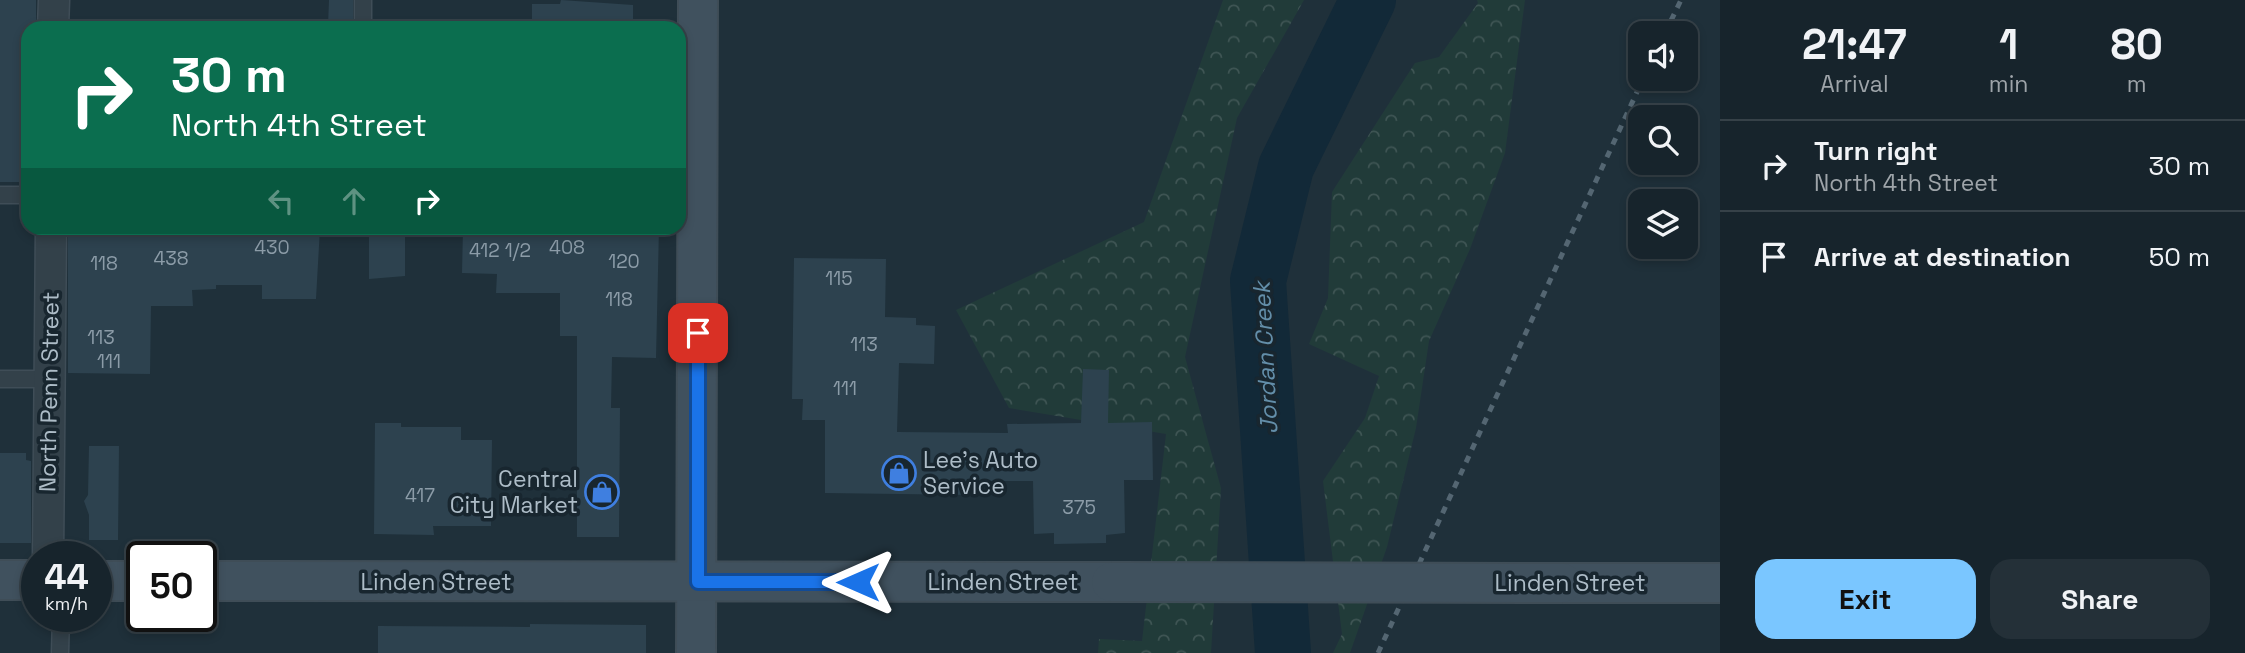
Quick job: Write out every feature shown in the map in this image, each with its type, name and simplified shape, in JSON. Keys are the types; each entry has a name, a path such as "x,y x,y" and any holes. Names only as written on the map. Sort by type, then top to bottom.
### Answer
{"main road":[{"path":"696,653 698,582 689,199 698,0"},
{"path":"0,580 21,580"},
{"name":"Linden Street","path":"217,581 1720,583"}],"street":[{"path":"54,0 54,21"},
{"name":"North Penn Street","path":"47,541 51,235"}],"lane":[{"path":"363,0 363,21"},
{"path":"0,195 21,195"},
{"path":"0,379 48,379"},
{"path":"60,653 61,632"}],"green space":[{"path":"1223,0 1304,0 1237,118 1185,357 1221,488 1211,653 1098,653 1099,639 1142,641 1166,434 1009,408 956,310 1144,222"},
{"path":"1477,0 1525,0 1505,153 1470,249 1429,341 1416,428 1387,547 1350,653 1333,653 1342,634 1323,481 1365,418 1379,376 1309,344 1328,298 1332,192 1415,63 1439,57 1478,3"}],"building":[{"path":"0,0 36,0 36,21 21,21 21,182 0,182"},
{"path":"329,0 353,0 353,21 328,21"},
{"path":"561,0 633,5 633,21 532,21 532,4 560,4"},
{"path":"68,235 320,235 316,299 262,299 262,285 216,285 216,289 192,290 193,306 151,306 150,374 68,373"},
{"path":"369,235 405,235 405,276 369,279"},
{"path":"463,235 659,235 656,358 612,357 611,408 620,408 619,537 577,537 577,336 560,336 560,293 496,293 497,274 462,273"},
{"path":"794,258 886,259 885,317 916,318 916,325 935,326 934,364 899,363 897,432 1008,433 1007,424 1081,423 1083,369 1109,370 1108,423 1152,422 1153,480 1124,480 1125,533 1106,535 1106,543 1054,544 1054,533 1034,534 1033,481 973,481 973,495 825,493 825,420 802,420 803,399 792,399"},
{"path":"375,423 401,423 401,427 461,427 461,440 492,440 491,526 433,526 434,535 374,534"},
{"path":"89,446 119,446 118,540 89,540 89,515 84,501 88,495"},
{"path":"0,453 26,453 26,460 31,461 31,541 0,543"},
{"path":"530,624 646,625 646,653 378,653 378,626 530,627"}],"waterway":[{"name":"Jordan Creek","path":"1283,653 1258,281 1286,167 1368,0"}],"railway":[{"path":"1671,21 1681,0"},
{"path":"1378,653 1637,91"}],"place":[{"name":"Lee's Auto Service","path":"899,473"},
{"name":"Central City Market","path":"602,492"}],"route":[{"path":"698,333 698,582 858,582"}]}
